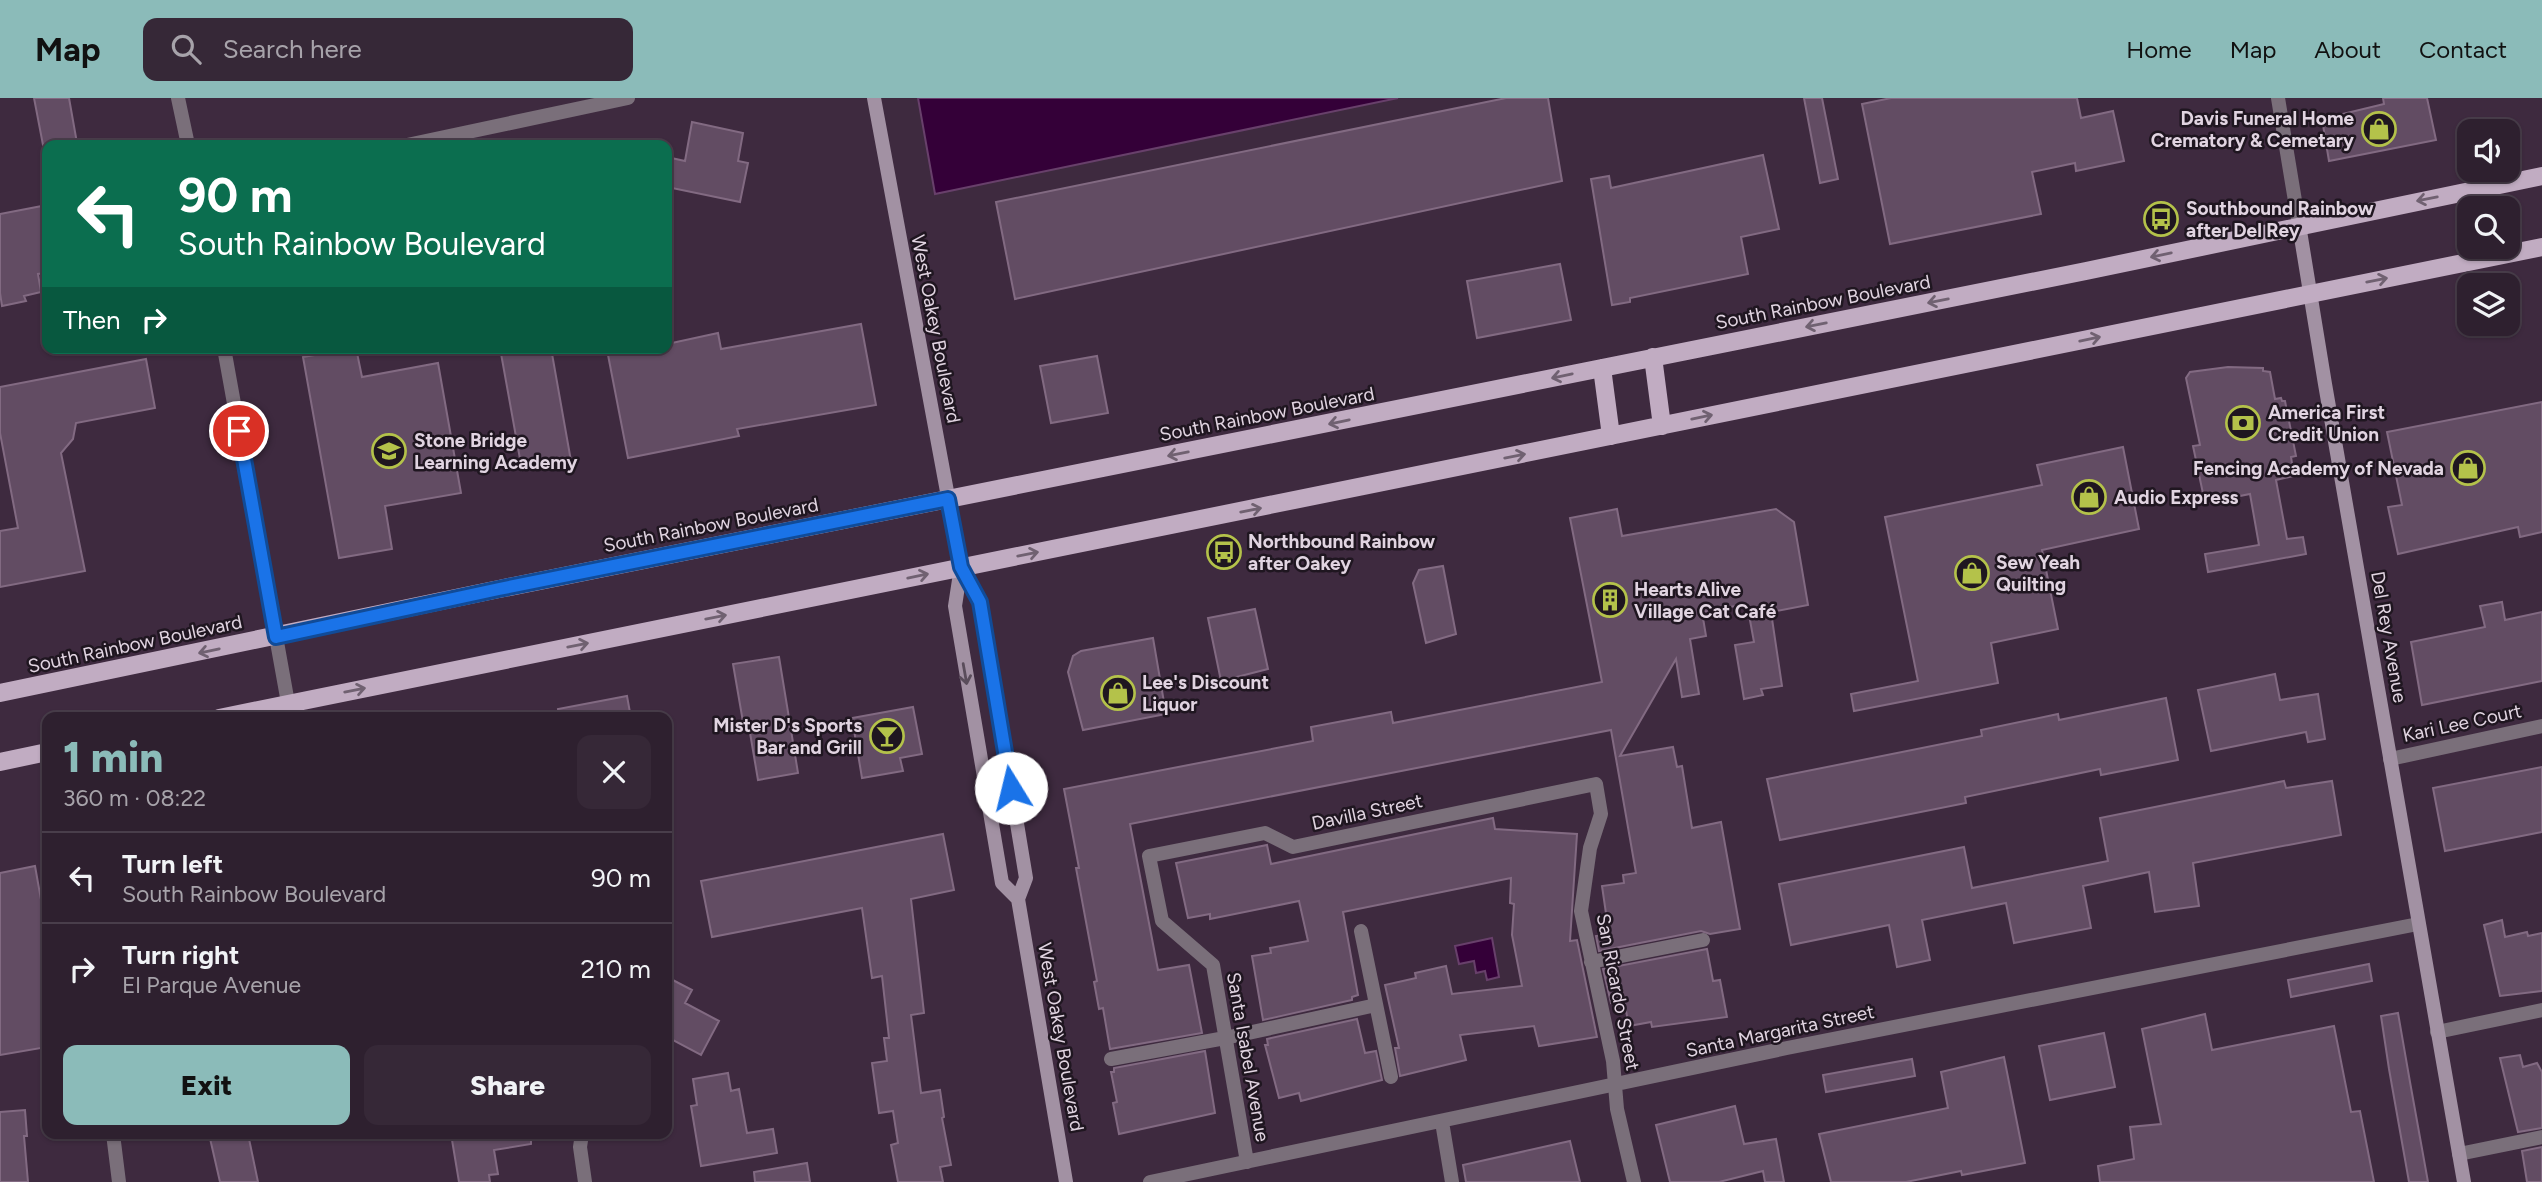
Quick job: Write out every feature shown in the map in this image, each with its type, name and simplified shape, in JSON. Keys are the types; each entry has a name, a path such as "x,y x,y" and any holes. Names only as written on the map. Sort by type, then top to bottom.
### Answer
{"main road":[{"name":"West Oakey Boulevard","path":"873,98 961,567 980,602 982,612 1026,878 1018,899 1066,1182"},
{"name":"South Rainbow Boulevard","path":"0,693 491,591 2087,271 2542,176"},
{"name":"Del Rey Avenue","path":"2300,225 2463,1182"},
{"path":"247,712 2542,247"},
{"path":"1653,358 1662,426"},
{"path":"1602,368 1611,436"},
{"name":"West Oakey Boulevard","path":"961,567 954,606 1002,883 1018,899"},
{"path":"0,762 42,753"}],"street":[{"path":"178,98 187,140"},
{"path":"431,140 628,98"},
{"name":"Del Rey Avenue","path":"2278,98 2300,225"},
{"path":"226,354 288,703"},
{"name":"Kari Lee Court","path":"2390,759 2542,726"},
{"name":"Davilla Street","path":"1149,856 1265,833 1293,847 1596,784"},
{"name":"San Ricardo Street","path":"1596,784 1601,814 1590,848 1581,911 1616,1085 1617,1109 1634,1182"},
{"name":"Santa Isabel Avenue","path":"1149,856 1161,921 1213,965 1247,1162"},
{"name":"Santa Margarita Street","path":"1150,1182 1811,1044 2418,924"},
{"path":"1361,931 1391,1077"},
{"path":"1591,962 1703,940"},
{"path":"1111,1059 1376,1006"},
{"path":"2437,1032 2542,1010"},
{"path":"1442,1122 1452,1182"},
{"path":"2459,1154 2542,1137"},
{"path":"114,1139 118,1182"},
{"path":"581,1139 580,1147 586,1182"}],"shaded area":[{"path":"918,98 1398,98 935,194"},
{"path":"1492,938 1499,977 1487,980 1485,971 1476,973 1474,961 1459,964 1455,946"}],"building":[{"path":"34,98 69,98 76,140 42,140"},
{"path":"1506,98 1548,98 1562,181 1015,299 996,202"},
{"path":"1804,98 1822,98 1838,179 1820,183"},
{"path":"1891,98 2077,98 2081,118 2113,111 2124,161 2076,171 2075,163 2032,172 2041,214 1890,244 1862,104"},
{"name":"Davis Funeral Home Crematory & Cemetary","path":"2383,98 2427,98 2436,140 2329,161 2322,119 2384,104"},
{"path":"692,122 743,133 738,161 748,163 740,202 672,188 672,158 685,161"},
{"path":"1763,155 1779,229 1741,237 1748,274 1630,298 1630,302 1612,305 1591,179 1609,176 1611,188"},
{"path":"42,206 42,274 38,274 41,292 24,296 26,301 2,306 0,293 0,214"},
{"path":"1560,264 1571,320 1477,338 1467,281"},
{"path":"861,324 876,405 737,429 739,436 628,458 608,355 672,354 672,343 718,333 721,349"},
{"path":"357,354 362,377 438,363 461,493 385,506 392,549 339,558 303,357"},
{"path":"501,354 552,354 571,461 522,470"},
{"path":"1097,356 1108,413 1051,423 1040,366"},
{"path":"146,359 155,408 76,423 73,439 61,453 85,571 0,587 0,531 18,528 0,433 0,387"},
{"name":"America First Credit Union","path":"2228,367 2263,368 2263,371 2270,372 2275,399 2281,398 2285,401 2296,456 2291,457 2294,476 2276,480 2287,539 2303,537 2306,554 2208,572 2205,554 2259,545 2250,494 2205,503 2193,446 2200,445 2186,378 2190,372"},
{"name":"Fencing Academy of Nevada","path":"2542,402 2542,532 2520,537 2518,527 2398,554 2388,507 2402,505 2387,432"},
{"name":"Sew Yeah Quilting","path":"2123,447 2139,529 2042,550 2058,629 1991,643 1998,683 1854,711 1851,694 1918,681 1885,517 2042,485 2037,465"},
{"path":"1617,509 1622,536 1776,509 1794,522 1808,605 1771,612 1782,686 1761,689 1763,695 1744,699 1735,645 1754,642 1747,604 1702,612 1706,636 1690,639 1699,694 1682,697 1676,659 1620,756 1673,747 1677,767 1682,766 1692,828 1721,822 1740,929 1710,934 1701,931 1599,951 1596,936 1609,934 1602,886 1624,883 1623,875 1636,873 1611,730 1130,824 1158,970 1189,965 1202,1033 1110,1049 1103,1008 1099,1009 1094,982 1097,981 1064,789 1313,741 1311,727 1391,712 1393,723 1602,682 1570,518"},
{"path":"1443,566 1456,634 1426,643 1413,583 1419,570"},
{"path":"2502,602 2505,620 2542,612 2542,681 2422,705 2411,642 2485,627 2480,606"},
{"path":"1255,609 1268,669 1221,681 1208,618"},
{"name":"Lee's Discount Liquor","path":"1153,638 1166,714 1083,730 1068,672 1073,656 1081,651"},
{"path":"779,657 798,773 758,780 748,721 743,722 733,664"},
{"path":"2275,674 2280,700 2318,694 2325,739 2308,742 2306,732 2211,751 2198,690"},
{"path":"627,696 630,712 558,712 558,709"},
{"path":"2166,698 2178,760 2101,775 2100,769 1965,797 1966,803 1780,840 1767,779 1982,736 1981,730 2058,714 2059,720"},
{"name":"Mister D's Sports Bar and Grill","path":"913,707 922,754 900,758 903,771 862,778 852,718"},
{"path":"2542,767 2542,832 2445,851 2433,788"},
{"path":"2284,781 2286,788 2332,781 2341,835 2193,863 2199,906 2155,912 2149,872 2083,886 2091,928 2014,943 2006,903 1922,920 1930,960 1897,967 1889,925 1791,945 1779,884 1964,847 1972,888 2108,861 2100,818"},
{"path":"1493,818 1495,829 1577,834 1570,941 1577,940 1597,1037 1539,1046 1534,1026 1460,1035 1466,1060 1400,1076 1395,1048 1399,1048 1385,985 1416,978 1415,973 1446,966 1452,994 1522,986 1512,935 1514,904 1510,903 1511,878 1343,912 1358,995 1352,997 1352,1000 1263,1020 1252,956 1271,953 1270,948 1308,941 1299,901 1210,919 1210,914 1188,918 1176,863 1267,845 1271,864"},
{"path":"943,834 954,890 911,899 924,1013 911,1015 921,1093 940,1090 951,1165 940,1167 943,1182 898,1182 891,1145 898,1143 893,1111 879,1113 872,1063 887,1061 884,1038 889,1038 882,976 872,978 862,908 712,937 701,881"},
{"path":"35,866 42,905 42,1048 0,1055 0,873"},
{"path":"2502,920 2505,937 2527,932 2528,936 2542,933 2542,991 2500,996 2484,925"},
{"path":"1707,949 1713,981 1720,980 1727,1017 1652,1027 1651,1022 1629,1026 1624,1001 1611,1003 1603,969"},
{"path":"2369,964 2372,981 2291,997 2288,980"},
{"path":"672,980 692,990 685,1003 719,1021 701,1055 672,1040"},
{"path":"2398,1013 2428,1182 2409,1182 2381,1016"},
{"path":"2205,1014 2212,1050 2334,1026 2351,1112 2360,1111 2374,1182 2100,1182 2098,1166 2134,1159 2130,1127 2161,1124 2142,1029"},
{"path":"1357,1019 1365,1053 1376,1051 1382,1080 1301,1101 1299,1093 1279,1098 1265,1045 1268,1045 1267,1039"},
{"path":"2104,1033 2115,1087 2050,1100 2039,1046"},
{"path":"1205,1051 1215,1113 1119,1134 1113,1103 1117,1102 1111,1072 1114,1072 1114,1068"},
{"path":"2520,1055 2523,1067 2537,1063 2542,1072 2542,1128 2518,1132 2500,1058"},
{"path":"2004,1057 2025,1163 1962,1175 1961,1171 1906,1182 1831,1182 1819,1134 1948,1108 1941,1072"},
{"path":"1912,1059 1915,1076 1826,1092 1823,1075"},
{"path":"728,1073 731,1091 739,1089 747,1133 773,1129 777,1153 701,1166 691,1106 697,1105 693,1079"},
{"path":"1735,1106 1744,1144 1776,1139 1784,1182 1765,1182 1763,1171 1719,1182 1670,1182 1656,1125"},
{"path":"25,1110 28,1182 0,1182 0,1112"},
{"path":"210,1139 249,1139 258,1182 220,1182"},
{"path":"452,1139 531,1139 531,1144 494,1150 498,1174 489,1175 490,1182 459,1182"},
{"path":"1570,1141 1580,1182 1466,1182 1463,1165"},
{"path":"2542,1147 2542,1182 2527,1182 2522,1151"},
{"path":"807,1163 810,1182 755,1182 754,1172"}],"place":[{"name":"Davis Funeral Home Crematory & Cemetary","path":"2379,129"},
{"name":"Southbound Rainbow after Del Rey","path":"2161,219"},
{"name":"America First Credit Union","path":"2243,423"},
{"name":"Stone Bridge Learning Academy","path":"389,451"},
{"name":"Fencing Academy of Nevada","path":"2468,468"},
{"name":"Audio Express","path":"2089,497"},
{"name":"Northbound Rainbow after Oakey","path":"1224,552"},
{"name":"Sew Yeah Quilting","path":"1972,573"},
{"name":"Hearts Alive Village Cat Café","path":"1610,600"},
{"name":"Lee's Discount Liquor","path":"1118,693"},
{"name":"Mister D's Sports Bar and Grill","path":"887,736"}],"route":[{"path":"239,431 276,637 499,589 948,499 961,567 980,602 1011,788"}]}
